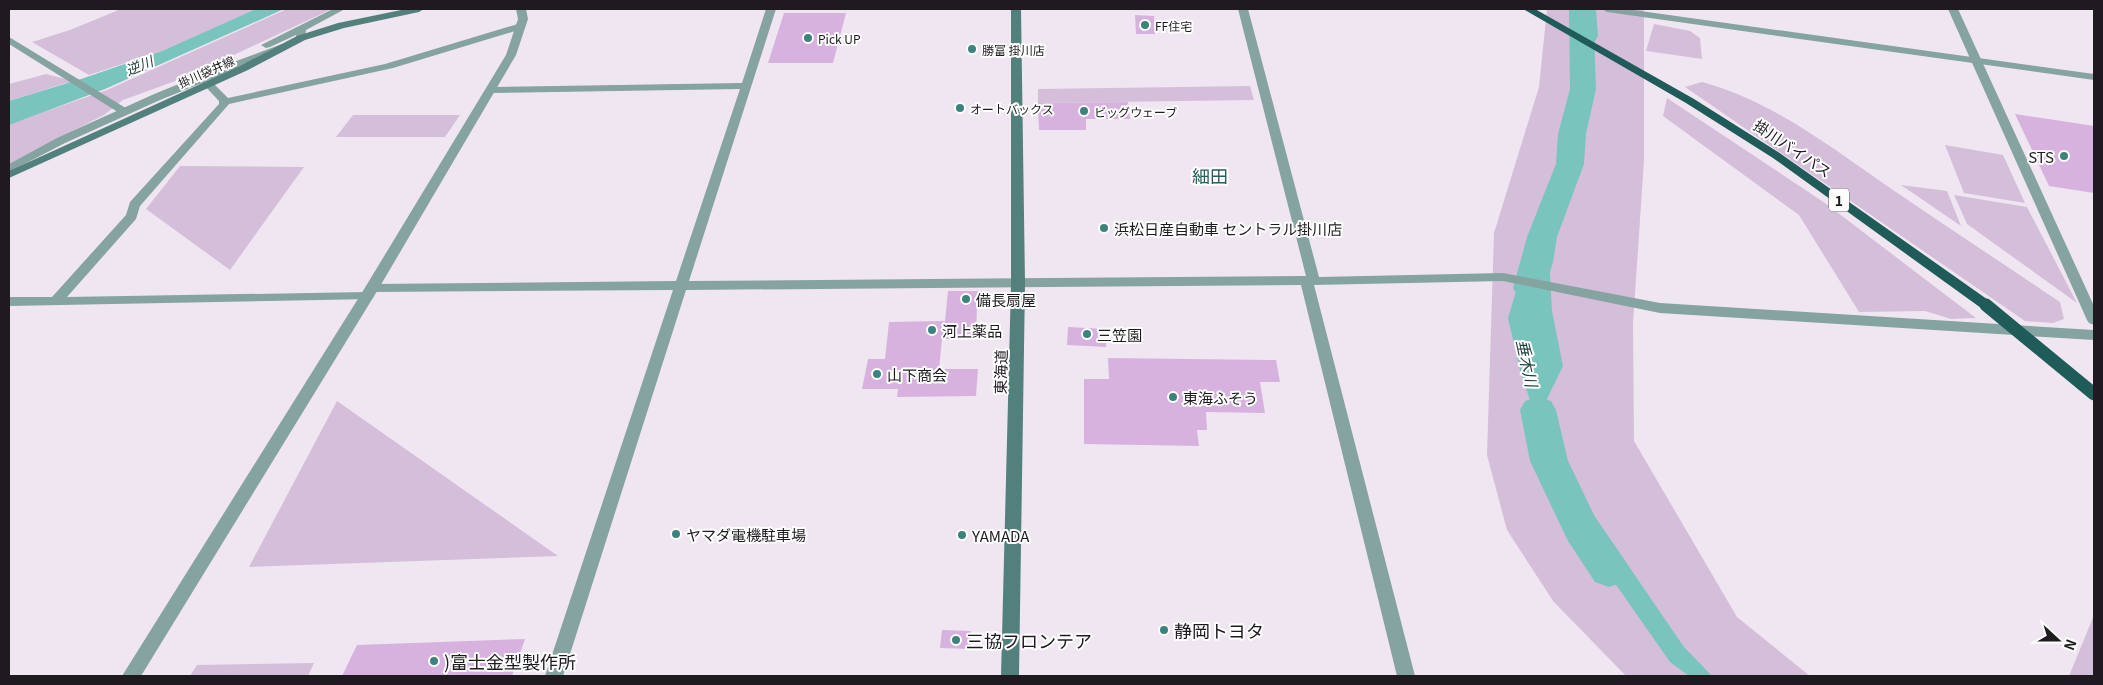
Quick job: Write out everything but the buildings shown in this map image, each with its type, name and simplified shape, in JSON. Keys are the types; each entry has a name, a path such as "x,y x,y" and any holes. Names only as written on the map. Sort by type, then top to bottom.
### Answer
{"highway":[{"name":"掛川バイパス","path":"1528,9 1690,101 1777,156 1986,305 2094,394"}],"main road":[{"path":"289,44 301,33 419,9"},
{"name":"東海道","path":"1010,676 1018,283 1016,9"},
{"name":"掛川袋井線","path":"9,175 203,82"}],"street":[{"path":"203,82 208,70 301,33 340,9"},
{"path":"131,676 369,292 511,55 524,20 521,9"},
{"path":"554,676 771,9"},
{"path":"1243,9 1406,676"},
{"path":"1607,9 2094,78"},
{"path":"1953,9 2094,320"},
{"path":"224,102 248,94 370,71 410,61 521,26"},
{"path":"9,40 121,110"},
{"path":"9,169 32,154 60,142 121,110 203,82 289,44"},
{"path":"203,82 224,102"},
{"path":"490,90 745,86"},
{"path":"56,301 132,216 134,205 224,106 224,102"},
{"path":"9,157 60,142"},
{"path":"9,302 680,285 1503,277 1660,308 2094,335"}],"shaded area":[{"path":"121,9 257,9 162,51 89,75 32,42 70,30"},
{"path":"287,9 332,9 189,76 123,100 104,115 9,164 9,124 107,90"},
{"path":"1547,9 1644,9 1644,161 1633,323 1634,441 1737,617 1810,676 1626,676 1553,601 1507,530 1487,455 1494,233 1539,87"},
{"path":"1654,24 1690,31 1700,38 1702,59 1646,51"},
{"path":"46,74 77,82 66,83 9,101 9,84"},
{"path":"1702,82 1728,90 1753,101 1825,143 2060,302 2064,319 2053,323 2025,321 1685,87"},
{"path":"1250,86 1254,100 1038,103 1038,89"},
{"path":"1667,98 1825,203 1976,318 1951,319 1925,311 1859,312 1799,215 1663,116"},
{"path":"353,115 460,115 445,137 336,137"},
{"path":"1945,145 2003,155 2025,203 1964,193"},
{"path":"180,166 304,167 230,270 146,209"},
{"path":"1901,185 1947,191 1961,226"},
{"path":"1954,195 2027,207 2077,303 1967,224"},
{"path":"337,401 558,556 249,567"},
{"path":"2094,614 2094,676 2069,676 2092,620"},
{"path":"314,663 308,676 190,676 197,665"}],"water":[{"name":"逆川","path":"256,9 284,9 105,89 9,125 9,101 162,51"},
{"path":"1586,9 1596,9 1598,36 1587,55"},
{"path":"1548,235 1552,311 1563,366 1547,399 1578,492 1684,647 1712,676 1689,676 1670,662 1591,549 1548,455 1520,370 1508,318 1525,261"}],"waterway":[{"name":"垂木川","path":"1529,288 1542,237 1570,164 1572,134 1583,89 1581,9"},
{"name":"垂木川","path":"1538,410 1549,461 1582,530 1609,570"}],"place":[{"name":"FF住宅","path":"1145,25"},
{"name":"Pick UP","path":"808,38"},
{"name":"勝富 掛川店","path":"972,49"},
{"name":"オートバックス","path":"960,108"},
{"name":"ビッグウェーブ","path":"1084,111"},
{"name":"STS","path":"2064,156"},
{"name":"浜松日産自動車 セントラル掛川店","path":"1104,228"},
{"name":"備長扇屋","path":"966,299"},
{"name":"河上薬品","path":"932,330"},
{"name":"三笠園","path":"1087,334"},
{"name":"山下商会","path":"877,374"},
{"name":"東海ふそう","path":"1173,397"},
{"name":"ヤマダ電機駐車場","path":"676,534"},
{"name":"YAMADA","path":"962,535"},
{"name":"静岡トヨタ","path":"1164,630"},
{"name":"三協フロンテア","path":"956,640"},
{"name":")富士金型製作所","path":"434,661"}],"district":[{"name":"細田","path":"1210,175"}]}
